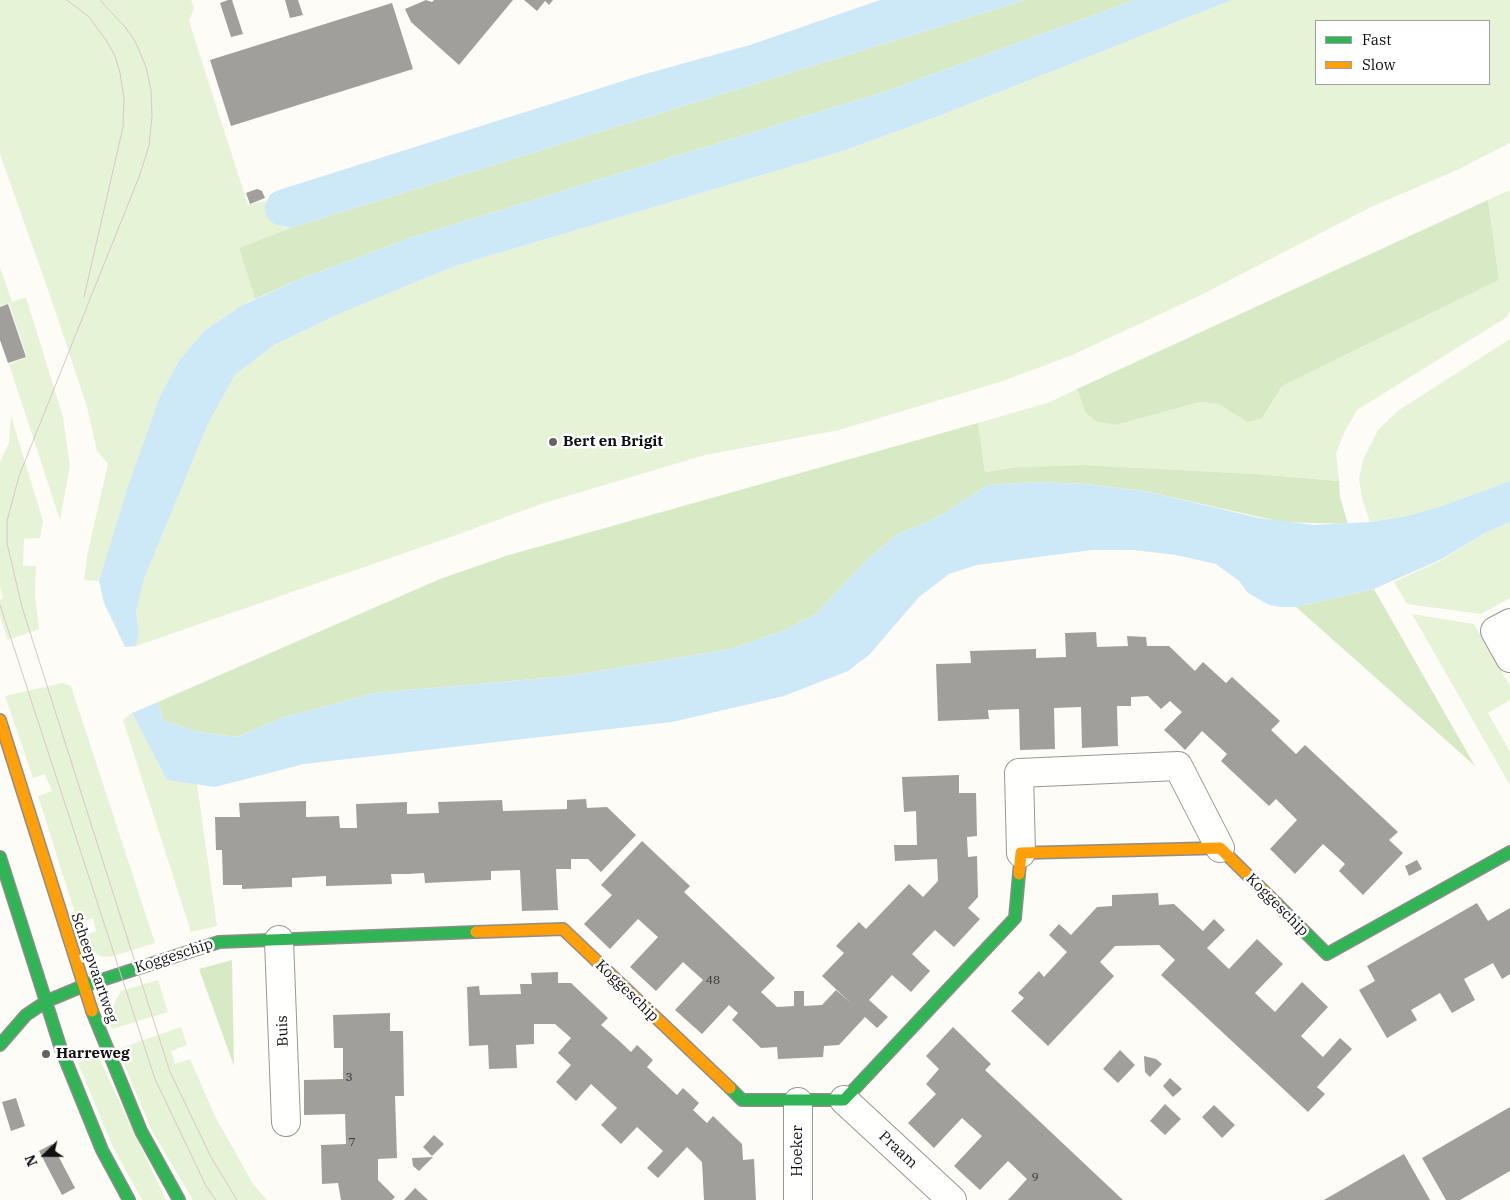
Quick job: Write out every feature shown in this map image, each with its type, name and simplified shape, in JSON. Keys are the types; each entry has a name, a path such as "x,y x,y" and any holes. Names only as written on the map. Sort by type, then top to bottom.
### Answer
{"street":[{"path":"1503,627 1510,658"},
{"name":"Scheepvaartweg","path":"2,731 82,986 123,1091 141,1131 178,1200"},
{"path":"844,1100 1015,918 1021,853 1019,773 1178,766 1220,848 1021,853"},
{"name":"Koggeschip","path":"1220,848 1327,954 1510,852"},
{"path":"0,857 61,1049 102,1150 129,1200"},
{"name":"Koggeschip","path":"0,1045 26,1015 47,1001 82,986 219,942 563,930 742,1100 798,1102 844,1100"},
{"name":"Buis","path":"279,940 286,1122"},
{"name":"Praam","path":"844,1100 952,1200"},
{"name":"Hoeker","path":"798,1102 798,1200"}],"green space":[{"path":"0,0 191,0 194,8 189,21 248,205 268,200 264,208 283,227 290,228 239,248 255,299 239,307 204,331 178,362 160,396 99,581 84,580 88,551 108,464 97,451 87,407 0,154"},
{"path":"1025,0 1135,0 887,91 413,237 300,279 255,299 239,248 290,228"},
{"path":"1232,0 1510,0 1510,143 1457,170 1371,207 1197,297 1070,356 1000,382 839,430 705,455 544,503 136,646 139,632 136,612 144,579 208,424 235,375 274,345 341,313 455,266 843,151 944,114"},
{"path":"1510,190 1510,311 1507,317 1357,410 1345,431 1336,453 1339,481 1256,474 1084,465 1018,467 985,472 978,423 1050,402 1077,389 1085,412 1116,425 1200,402 1218,404 1248,421 1262,418 1282,386 1499,280 1488,200"},
{"path":"1488,200 1499,280 1282,386 1262,418 1248,422 1218,404 1200,402 1116,425 1096,421 1085,412 1077,389"},
{"path":"0,267 12,302 26,297 63,417 70,466 60,520 9,364 27,357 9,303 0,306"},
{"path":"1510,339 1510,481 1439,507 1402,517 1370,522 1362,499 1359,479 1363,460 1378,430 1399,410"},
{"path":"11,416 43,521 40,538 24,539 23,566 36,566 35,595 39,629 8,640 0,616 0,600 3,598 0,587 0,462 9,443"},
{"path":"978,423 985,472 1018,467 1084,465 1256,474 1339,481 1340,497 1348,524 1282,522 1144,491 1086,484 1039,482 988,485 936,518 896,535 863,564 816,614 783,631 731,649 569,676 375,693 285,717 237,737 198,732 163,720 158,702 440,579 509,555"},
{"path":"1510,522 1510,598 1481,614 1407,604 1394,582 1442,560 1485,533"},
{"path":"1374,589 1475,766 1296,607"},
{"path":"1412,614 1474,624 1510,686 1510,700 1488,713 1510,752 1510,785"},
{"path":"62,683 71,686 155,943 110,957 100,956 94,952 89,944 86,946 83,937 96,931 93,918 78,923 38,796 52,791 45,774 33,778 5,696"},
{"path":"132,713 167,780 197,784 217,926 191,932 123,720"},
{"path":"232,960 234,1066 199,969"},
{"path":"158,980 168,1012 112,1029 107,1018 111,1015 115,1001 121,991"},
{"path":"181,1027 187,1045 171,1051 175,1064 190,1059 215,1116 253,1184 267,1200 193,1200 152,1131 118,1049"},
{"path":"98,1056 166,1200 142,1200 112,1145 78,1063"}],"water":[{"path":"880,0 1025,0 290,228 274,224 267,217 264,208 270,195 276,191 645,74 750,45"},
{"path":"1135,0 1232,0 944,114 843,151 455,266 341,313 274,345 235,375 208,424 144,579 136,612 139,632 136,646 125,647 104,603 99,581 126,493 160,396 178,362 204,331 239,307 300,279 413,237 887,91"},
{"path":"1510,481 1510,522 1485,533 1442,559 1374,589 1296,607 1269,605 1248,593 1239,581 1216,564 1176,555 1133,550 1092,550 977,565 949,574 919,597 870,654 848,671 784,696 672,722 304,764 215,787 167,780 132,713 158,702 163,720 198,732 237,737 285,717 375,693 569,676 731,649 783,631 816,614 863,564 896,535 936,518 988,485 1039,482 1086,484 1144,491 1259,518 1314,525 1370,522 1402,517 1439,507"}],"building":[{"path":"232,0 243,34 231,37 220,3"},
{"path":"285,0 298,0 303,15 290,18"},
{"path":"426,0 432,2 434,0 513,0 459,65 411,22 405,9"},
{"path":"524,0 553,0 549,5 545,1 537,11"},
{"path":"392,3 413,69 231,126 210,60"},
{"path":"257,189 262,191 265,198 250,204 246,193"},
{"path":"8,304 26,357 8,363 0,340 0,307"},
{"path":"1096,632 1097,647 1128,646 1127,636 1146,637 1147,646 1169,646 1195,671 1203,662 1226,683 1232,677 1280,721 1271,730 1296,754 1305,745 1398,832 1389,840 1403,853 1363,895 1339,871 1345,864 1323,844 1295,874 1270,849 1297,820 1276,799 1269,806 1221,761 1227,754 1202,731 1185,750 1164,730 1182,712 1170,701 1161,709 1148,696 1131,697 1131,706 1117,706 1118,746 1082,748 1081,707 1054,708 1055,749 1020,750 1019,709 988,710 989,719 938,721 936,664 971,663 970,651 1036,649 1036,658 1066,657 1065,633"},
{"path":"959,775 959,793 976,793 977,836 967,837 968,857 977,856 978,897 968,908 980,919 954,947 935,930 912,954 930,971 911,992 892,975 869,1000 888,1017 877,1028 865,1017 839,1045 824,1046 823,1057 778,1059 777,1047 761,1048 732,1020 738,1013 729,1005 702,1034 675,1010 703,980 683,962 656,991 630,967 658,937 638,919 610,949 584,924 612,895 601,885 642,841 690,886 684,892 775,978 761,992 777,1007 794,1006 794,991 804,991 804,1006 822,1005 836,990 853,1005 822,976 844,953 836,946 859,922 866,929 909,884 923,897 938,881 937,859 895,861 894,845 917,845 916,811 904,812 902,777"},
{"path":"586,799 587,808 607,807 636,835 601,872 588,859 571,859 571,869 556,869 558,910 522,911 520,870 491,871 491,880 425,883 424,873 391,874 392,884 326,886 326,876 292,878 292,887 242,889 242,885 223,885 222,850 216,850 215,817 240,817 239,803 306,801 306,817 339,816 340,828 357,828 356,804 407,802 407,814 439,813 438,802 502,800 503,811 567,809 567,800"},
{"path":"1417,860 1422,869 1409,876 1405,866"},
{"path":"1158,893 1159,905 1174,904 1203,931 1214,919 1225,930 1207,948 1229,969 1257,939 1283,964 1255,993 1275,1012 1302,982 1328,1007 1301,1036 1323,1057 1340,1038 1352,1049 1317,1087 1325,1094 1308,1112 1161,975 1175,960 1159,945 1115,946 1100,962 1114,976 1048,1046 1011,1011 1024,998 1018,993 1039,971 1044,977 1067,952 1049,935 1059,924 1071,935 1097,907 1112,906 1112,895"},
{"path":"1477,903 1488,921 1510,908 1510,974 1502,979 1493,963 1464,979 1475,1000 1452,1013 1440,993 1411,1010 1417,1020 1387,1038 1359,990 1375,981 1367,966"},
{"path":"558,972 558,983 571,983 608,1018 601,1025 631,1052 637,1045 653,1060 647,1067 677,1095 683,1088 699,1103 693,1110 707,1123 713,1116 742,1144 743,1160 754,1159 756,1200 704,1200 702,1162 687,1147 658,1178 647,1168 663,1151 637,1127 621,1144 601,1125 617,1108 591,1084 576,1101 556,1082 571,1065 558,1053 571,1038 555,1024 534,1024 534,1044 516,1045 517,1068 489,1069 488,1045 469,1046 467,987 479,986 480,995 521,994 520,984 532,984 531,973"},
{"path":"390,1013 390,1031 403,1031 404,1096 395,1096 397,1158 378,1159 378,1180 395,1197 392,1200 341,1200 338,1183 322,1184 321,1145 346,1144 345,1114 304,1115 304,1080 343,1079 343,1048 334,1048 333,1015"},
{"path":"953,1027 991,1064 985,1070 1123,1200 1008,1200 1027,1179 1008,1161 980,1190 954,1166 982,1136 962,1118 934,1148 908,1123 936,1094 926,1084 939,1069 926,1056"},
{"path":"1120,1050 1135,1065 1118,1083 1103,1069"},
{"path":"1144,1056 1156,1059 1162,1064 1150,1077 1145,1072"},
{"path":"1170,1078 1182,1089 1173,1097 1163,1086"},
{"path":"16,1098 25,1126 11,1131 2,1102"},
{"path":"1165,1104 1181,1119 1165,1135 1150,1121"},
{"path":"1214,1105 1235,1125 1222,1138 1202,1117"},
{"path":"1510,1107 1510,1171 1460,1200 1446,1200 1422,1158"},
{"path":"434,1135 444,1144 432,1156 423,1147"},
{"path":"52,1144 75,1188 62,1195 39,1151"},
{"path":"1404,1154 1430,1200 1324,1200 1376,1170"},
{"path":"433,1157 419,1171 413,1166 412,1158"},
{"path":"415,1188 428,1200 404,1200"}],"tram line":[{"path":"67,0 89,17 106,40 115,56 124,98 123,127 84,297"},
{"path":"100,0 135,41 146,67 151,90 152,116 149,146 139,177 19,476 7,521 7,543 22,607 170,1072 211,1157 237,1200"},
{"path":"0,605 155,1079 206,1186 216,1200"}],"traffic: fast":[{"path":"1277,904 1327,954 1510,852"},
{"path":"0,857 61,1049 102,1150 129,1200"},
{"path":"730,1088 742,1100 844,1100 1015,918 1019,874"},
{"path":"0,1045 26,1015 47,1001 83,986 219,942 476,932"},
{"path":"92,1011 141,1131 179,1200"}],"traffic: slow":[{"path":"0,720 92,1011"},
{"path":"1019,874 1021,853 1220,848 1277,904"},
{"path":"476,932 563,929 730,1088"}],"place":[{"name":"Bert en Brigit","path":"553,442"},
{"name":"Harreweg","path":"46,1054"}]}
